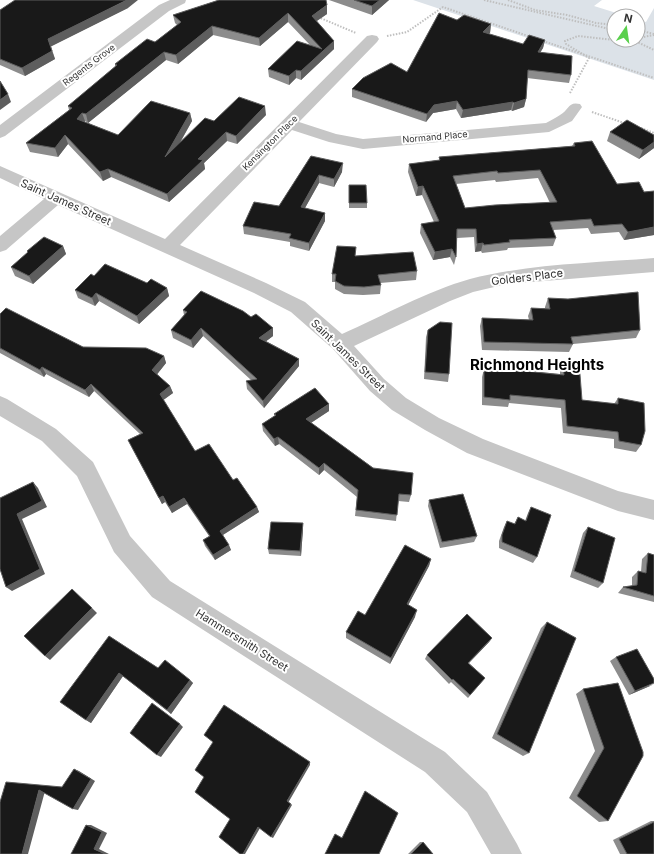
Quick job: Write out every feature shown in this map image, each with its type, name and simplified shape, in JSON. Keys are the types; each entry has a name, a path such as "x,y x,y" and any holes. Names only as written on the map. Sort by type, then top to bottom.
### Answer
{"street":[{"name":"Regents Grove","path":"0,133 164,8 180,0"},
{"name":"Kensington Place","path":"168,247 372,39"},
{"name":"Normand Place","path":"290,124 330,138 345,142 363,144 549,127 568,118 575,106"},
{"name":"Saint James Street","path":"0,171 56,198 260,288 298,307 340,344 377,385 399,404 432,424 475,446 618,500 654,510"},
{"path":"0,246 56,198"},
{"name":"Golders Place","path":"340,344 443,296 470,286 507,277 654,265"},
{"name":"Hammersmith Street","path":"0,405 49,435 85,469 122,544 161,589 435,762 477,802 507,854"}],"path":[{"path":"484,0 527,11 606,27"},
{"path":"508,0 535,10 567,15 606,24"},
{"path":"313,15 372,39 407,32 443,7 531,37"},
{"path":"589,58 565,42 578,36 606,39"},
{"path":"538,40 589,58 654,78"},
{"path":"589,58 567,99 575,106 632,126"},
{"path":"640,128 654,133"}],"shaded area":[{"path":"413,0 602,0 594,6 606,10 606,48 646,48 646,22 654,8 654,80"}],"building":[{"path":"15,0 127,0 48,39 52,51 22,68 0,59 0,10"},
{"path":"219,0 326,0 327,5 312,16 334,41 301,71 296,70 289,76 268,69 297,41 322,49 288,13 259,38 212,26 176,55 164,52 86,114 82,113 77,119 118,135 151,101 190,113 165,157 205,118 214,121 239,97 265,106 236,136 226,132 198,159 203,160 167,194 108,169 100,172 65,135 55,148 26,143 72,108 68,106 117,65 115,64 147,39 155,42 181,22 173,15"},
{"path":"354,0 380,0 372,6"},
{"path":"439,13 457,20 464,15 491,24 483,32 523,44 529,35 545,40 538,52 572,56 571,75 528,70 526,99 514,103 463,110 457,101 434,105 427,114 352,89 363,78 391,63 407,72"},
{"path":"0,81 8,94 0,100"},
{"path":"627,120 654,135 654,142 643,150 610,132"},
{"path":"592,141 617,184 639,182 644,192 654,191 654,227 628,232 622,224 594,226 591,219 550,222 556,238 509,240 510,242 484,245 483,243 477,244 476,229 457,229 456,257 452,249 435,252 421,224 439,221 423,186 418,187 409,164 440,160 439,157 575,146 574,143","holes":["540,170 557,202 465,208 453,176 497,171 498,173"]},
{"path":"311,156 343,163 334,179 319,175 301,207 325,213 309,243 289,238 291,234 243,226 254,202 279,206"},
{"path":"349,185 366,185 367,203 349,203"},
{"path":"44,237 63,246 29,276 11,267 28,252 27,251"},
{"path":"337,246 356,247 355,256 413,252 417,271 378,275 381,285 364,287 344,286 335,281 336,274 332,274"},
{"path":"105,264 147,283 151,279 167,288 137,316 96,293 92,298 75,290 91,274 94,276"},
{"path":"201,291 243,311 251,317 256,314 273,328 259,338 299,359 263,401 246,381 257,379 201,328 191,340 171,330 187,312 183,310"},
{"path":"638,292 640,330 571,337 573,344 484,342 482,318 533,320 531,308 550,309 548,298 568,299"},
{"path":"6,308 83,347 146,348 164,356 152,370 170,386 160,394 195,451 209,444 233,480 237,478 257,507 220,531 229,545 213,555 203,540 210,536 184,498 169,507 163,496 159,498 128,440 143,433 91,384 85,390 42,367 40,370 0,348 0,314"},
{"path":"440,322 452,323 449,374 425,372 428,330"},
{"path":"579,362 582,400 618,404 618,398 644,403 645,431 641,445 619,441 618,432 567,426 565,400 510,395 510,400 484,397 484,369 486,370 486,367 564,375 563,363"},
{"path":"315,388 329,404 306,419 373,468 413,473 411,495 399,494 397,515 356,510 358,490 324,463 319,468 278,437 274,439 262,424 276,415 274,414"},
{"path":"33,482 42,501 17,514 40,569 6,587 0,569 0,498"},
{"path":"463,494 477,536 442,542 429,500"},
{"path":"531,507 551,515 537,557 502,542 502,535 507,521 515,524 518,517 526,521"},
{"path":"271,522 303,523 300,551 268,549"},
{"path":"588,527 615,538 603,583 574,571"},
{"path":"405,545 431,559 407,604 417,610 391,658 346,632 358,611 365,615"},
{"path":"648,553 654,555 654,596 623,587 637,585 638,571 646,573"},
{"path":"72,589 92,608 45,656 24,636"},
{"path":"467,614 492,638 468,663 485,678 470,695 453,679 452,680 427,655"},
{"path":"547,622 576,638 529,753 497,734"},
{"path":"109,636 158,668 165,660 190,680 167,710 119,673 86,720 60,702"},
{"path":"637,649 654,679 654,683 635,691 616,657"},
{"path":"618,683 643,752 643,756 608,821 577,796 604,748 583,689"},
{"path":"152,703 180,724 157,755 130,733"},
{"path":"224,705 310,762 287,801 291,804 271,837 258,827 243,854 240,854 219,837 230,819 195,792 204,777 195,770 213,742 204,735"},
{"path":"74,769 91,779 73,809 39,790 22,854 0,854 0,802 6,782 62,787"},
{"path":"365,791 398,813 379,854 325,854 335,834 342,838"},
{"path":"654,822 654,854 627,854 619,839"},
{"path":"86,825 102,832 94,849 105,854 71,854"},
{"path":"423,842 433,854 411,854"}],"district":[{"name":"Richmond Heights","path":"537,365"}]}
